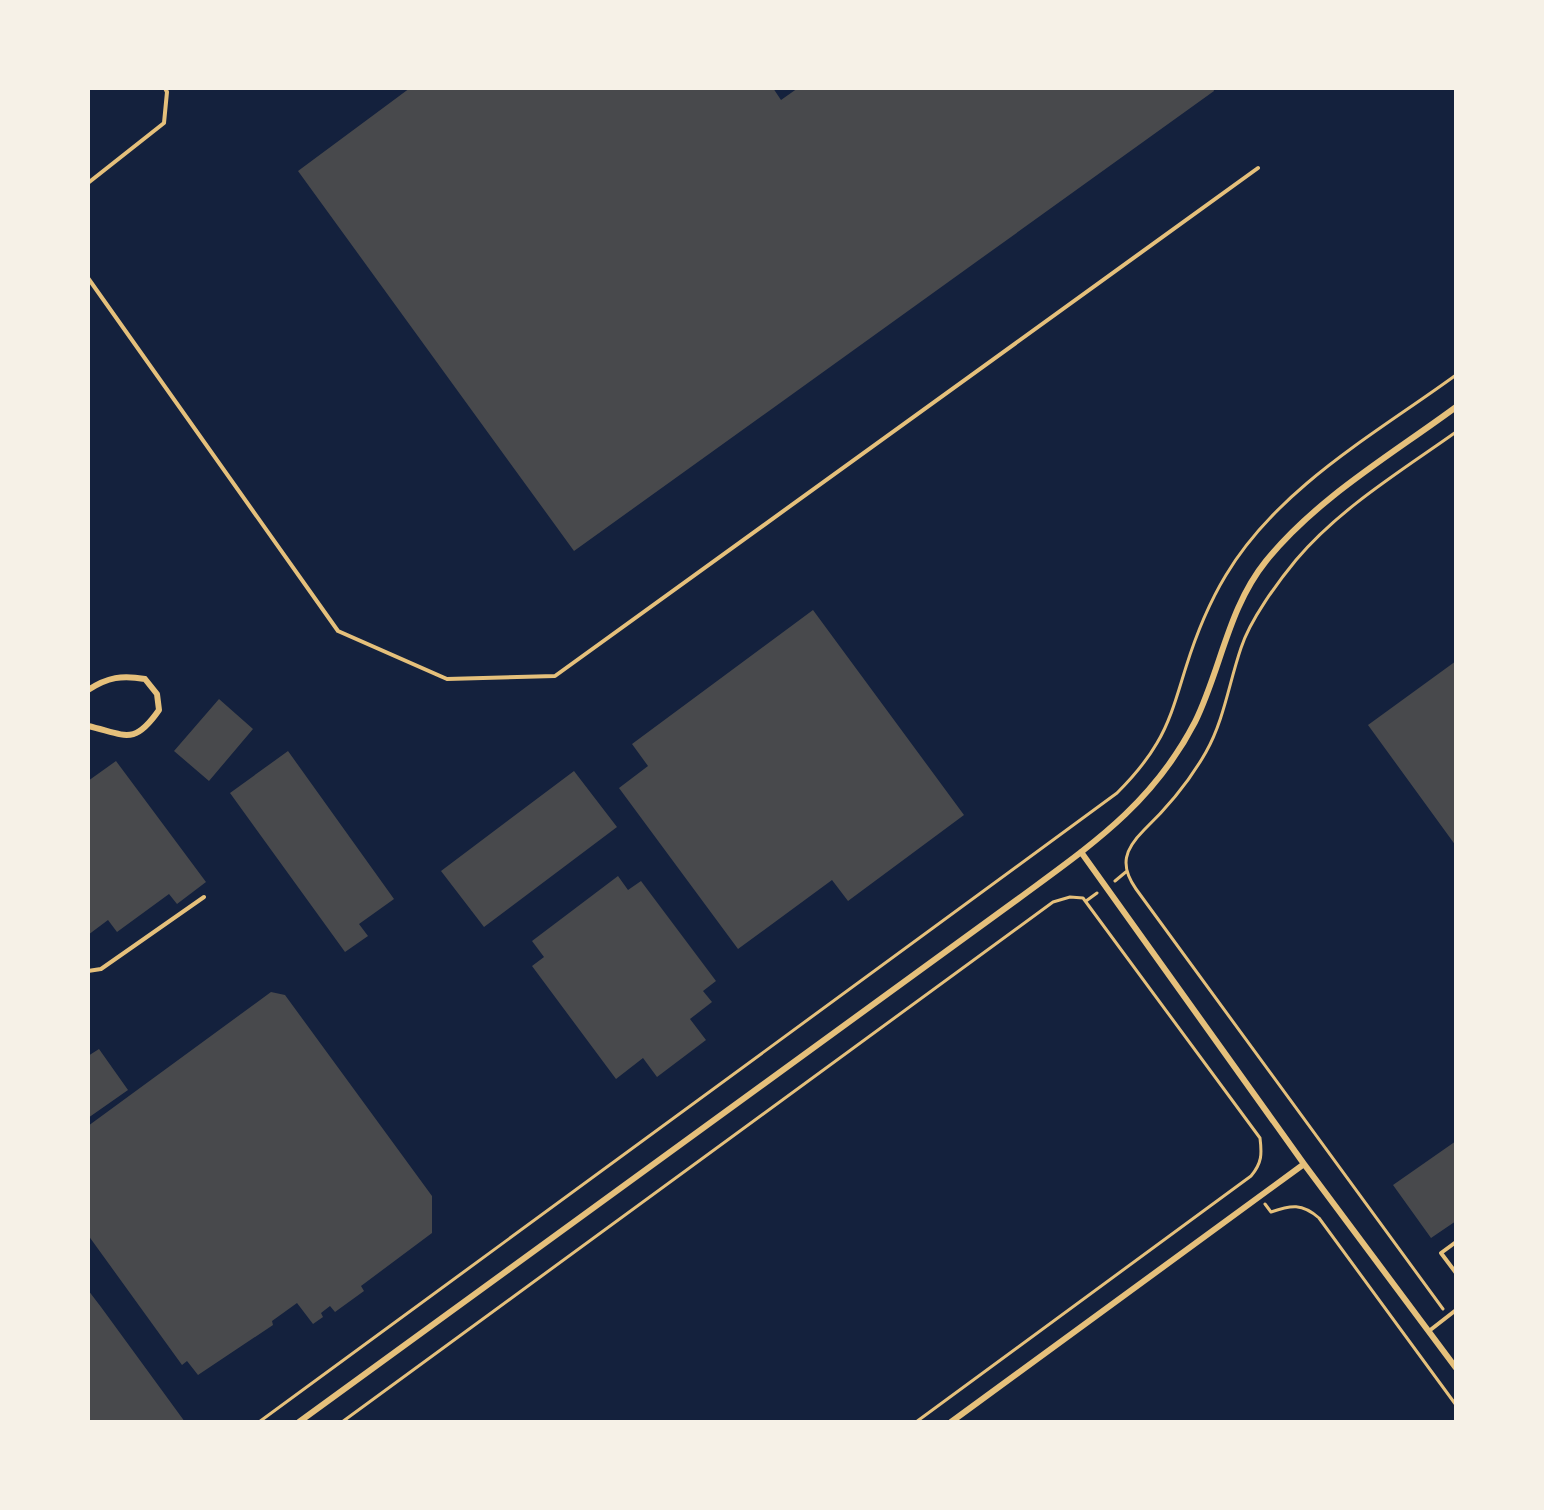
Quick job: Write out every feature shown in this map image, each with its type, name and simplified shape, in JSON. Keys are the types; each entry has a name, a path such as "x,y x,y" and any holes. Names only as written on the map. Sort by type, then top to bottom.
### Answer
{"street":[{"path":"299,1422 1081,852 1126,816 1150,791 1172,762 1196,720 1231,621 1265,562 1308,516 1455,407"},
{"path":"88,690 102,681 123,675 146,679 157,694 159,710 145,730 128,736 88,726"},
{"path":"1081,852 1304,1164 1455,1368"},
{"path":"951,1422 1304,1164"}],"lane":[{"path":"88,183 164,123 167,92 165,88"},
{"path":"88,278 338,631 447,679 555,676 1258,168"},
{"path":"88,971 101,969 204,897"},
{"path":"1455,1242 1441,1253 1455,1273"},
{"path":"1428,1331 1455,1310"}],"path":[{"path":"1448,1316 1146,904 1129,879 1127,871 1129,845 1173,803 1207,750 1228,696 1241,646 1265,603 1296,560 1362,498 1455,432"},
{"path":"259,1422 1086,818"},
{"path":"1122,876 1127,871"},
{"path":"342,1422 1053,902 1070,897 1088,899 1260,1138 1262,1155 1259,1167 1246,1179 916,1422"},
{"path":"1246,1179 1250,1184"},
{"path":"1269,1209 1271,1212 1290,1205 1298,1206 1318,1218 1455,1405"}],"building":[{"path":"410,88 773,88 781,100 798,88 1213,88 1214,91 574,551 298,171"},
{"path":"813,610 964,815 848,901 832,880 738,949 619,788 648,766 632,744"},
{"path":"1456,661 1456,846 1368,725"},
{"path":"219,699 253,729 209,781 174,751"},
{"path":"288,751 394,899 359,924 368,936 345,952 230,793"},
{"path":"116,761 206,882 177,904 169,894 117,932 108,920 88,935 88,781"},
{"path":"574,771 617,827 484,927 441,871"},
{"path":"618,876 628,890 641,881 716,981 703,991 712,1002 690,1019 706,1040 657,1077 643,1058 616,1079 532,966 544,957 532,941"},
{"path":"271,992 285,995 432,1196 432,1233 361,1286 364,1291 335,1312 330,1306 321,1313 323,1317 313,1324 297,1303 272,1321 273,1325 198,1375 187,1361 182,1365 88,1235 88,1126"},
{"path":"99,1049 128,1090 88,1118 88,1056"},
{"path":"1456,1141 1456,1221 1431,1238 1393,1185"},
{"path":"88,1290 101,1307 185,1422 88,1422"}]}
